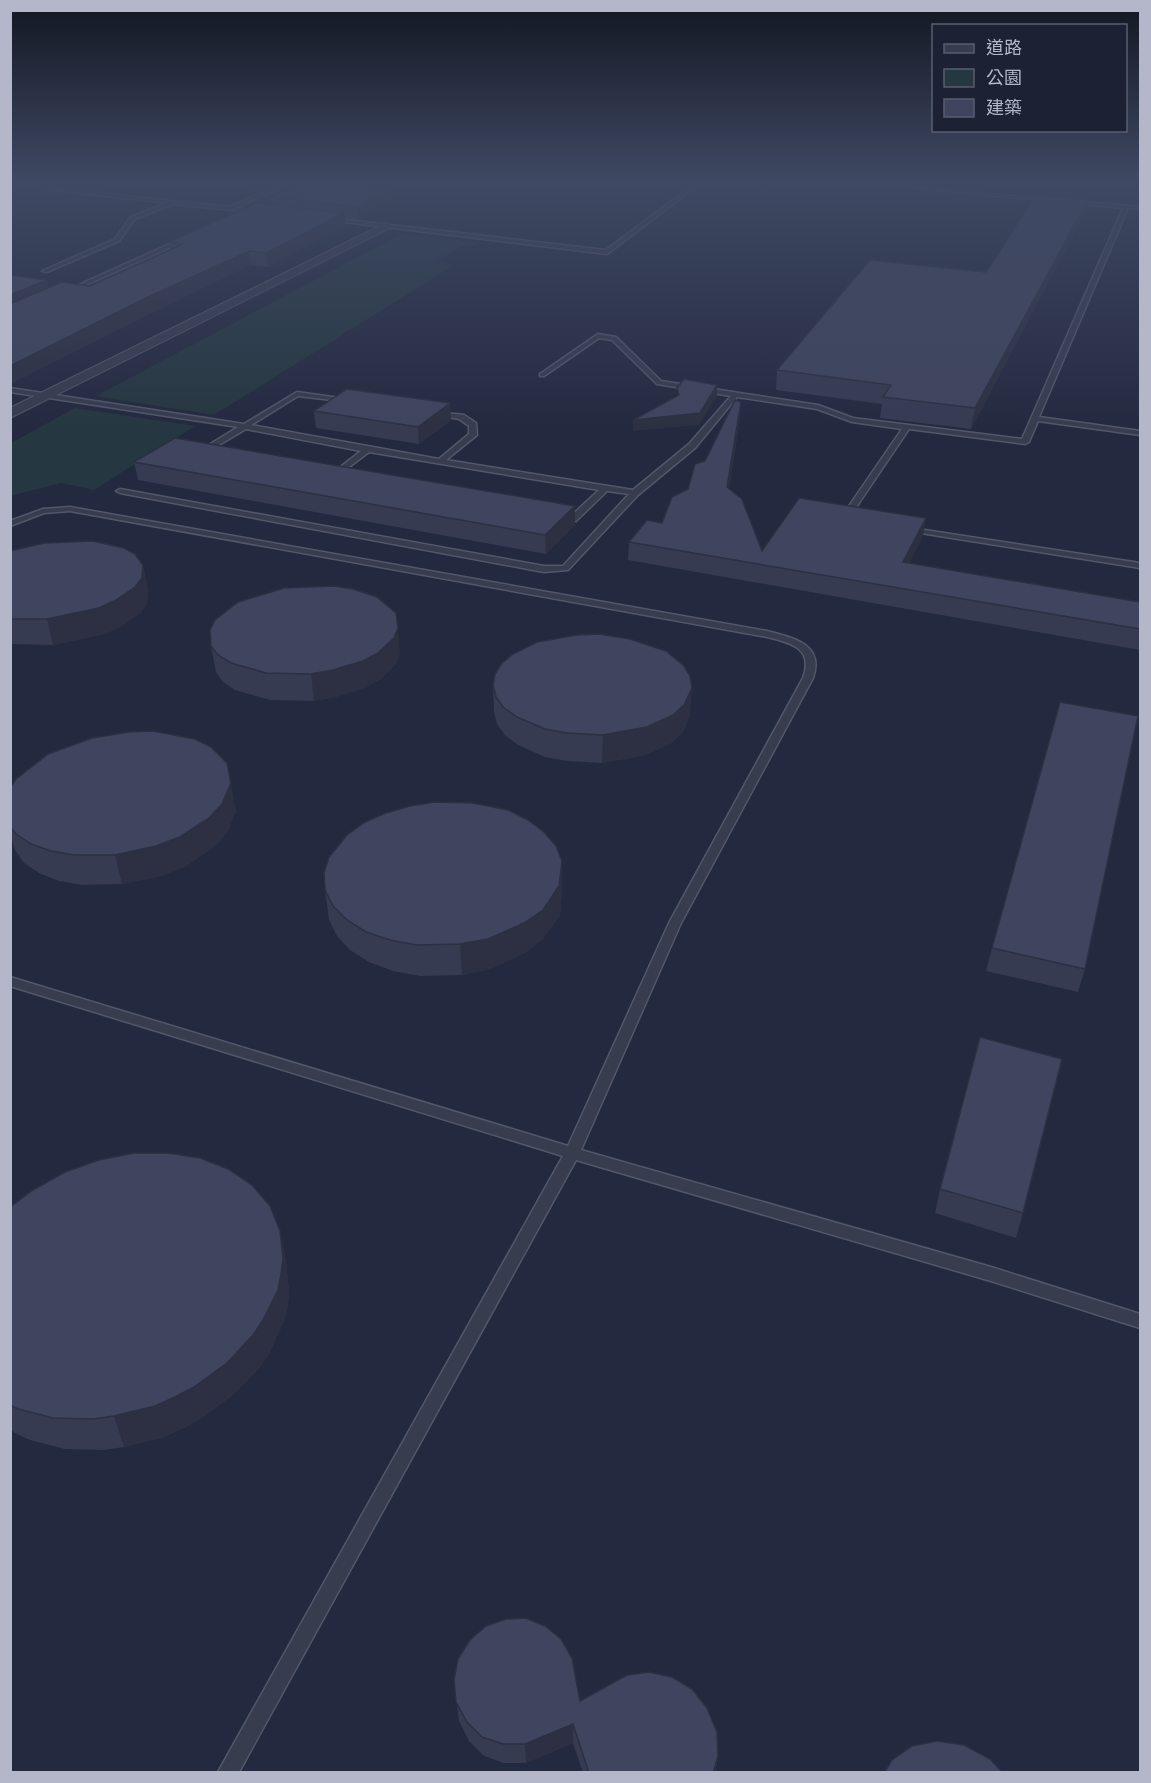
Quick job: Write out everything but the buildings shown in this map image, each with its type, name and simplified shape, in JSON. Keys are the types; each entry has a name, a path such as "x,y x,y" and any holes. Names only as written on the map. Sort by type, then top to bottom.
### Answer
{"street":[{"path":"10,414 308,265"}],"lane":[{"path":"45,271 58,265"},
{"path":"64,293 126,265"},
{"path":"542,375 598,336 614,338 659,383 818,407 852,420 1025,442 1101,265"},
{"path":"10,390 243,426 367,450 635,493"},
{"path":"211,456 200,454 297,394 356,402"},
{"path":"120,491 544,569 565,568 635,493 692,446 735,395"},
{"path":"426,412 461,417 473,425 473,435 440,462"},
{"path":"1035,418 1140,433"},
{"path":"876,524 860,521 853,506 907,427"},
{"path":"332,478 367,450"},
{"path":"321,476 343,480"},
{"path":"550,515 573,519 605,488"},
{"path":"10,524 43,511 70,509 722,625 795,642 809,653 812,663 808,678 675,923 572,1152 228,1773"},
{"path":"899,527 1140,566"},
{"path":"10,981 572,1152 979,1271 1140,1321"}],"green space":[{"path":"343,265 454,265 214,415 96,396"},
{"path":"75,408 195,426 94,490 61,483 11,496 11,443"}]}
